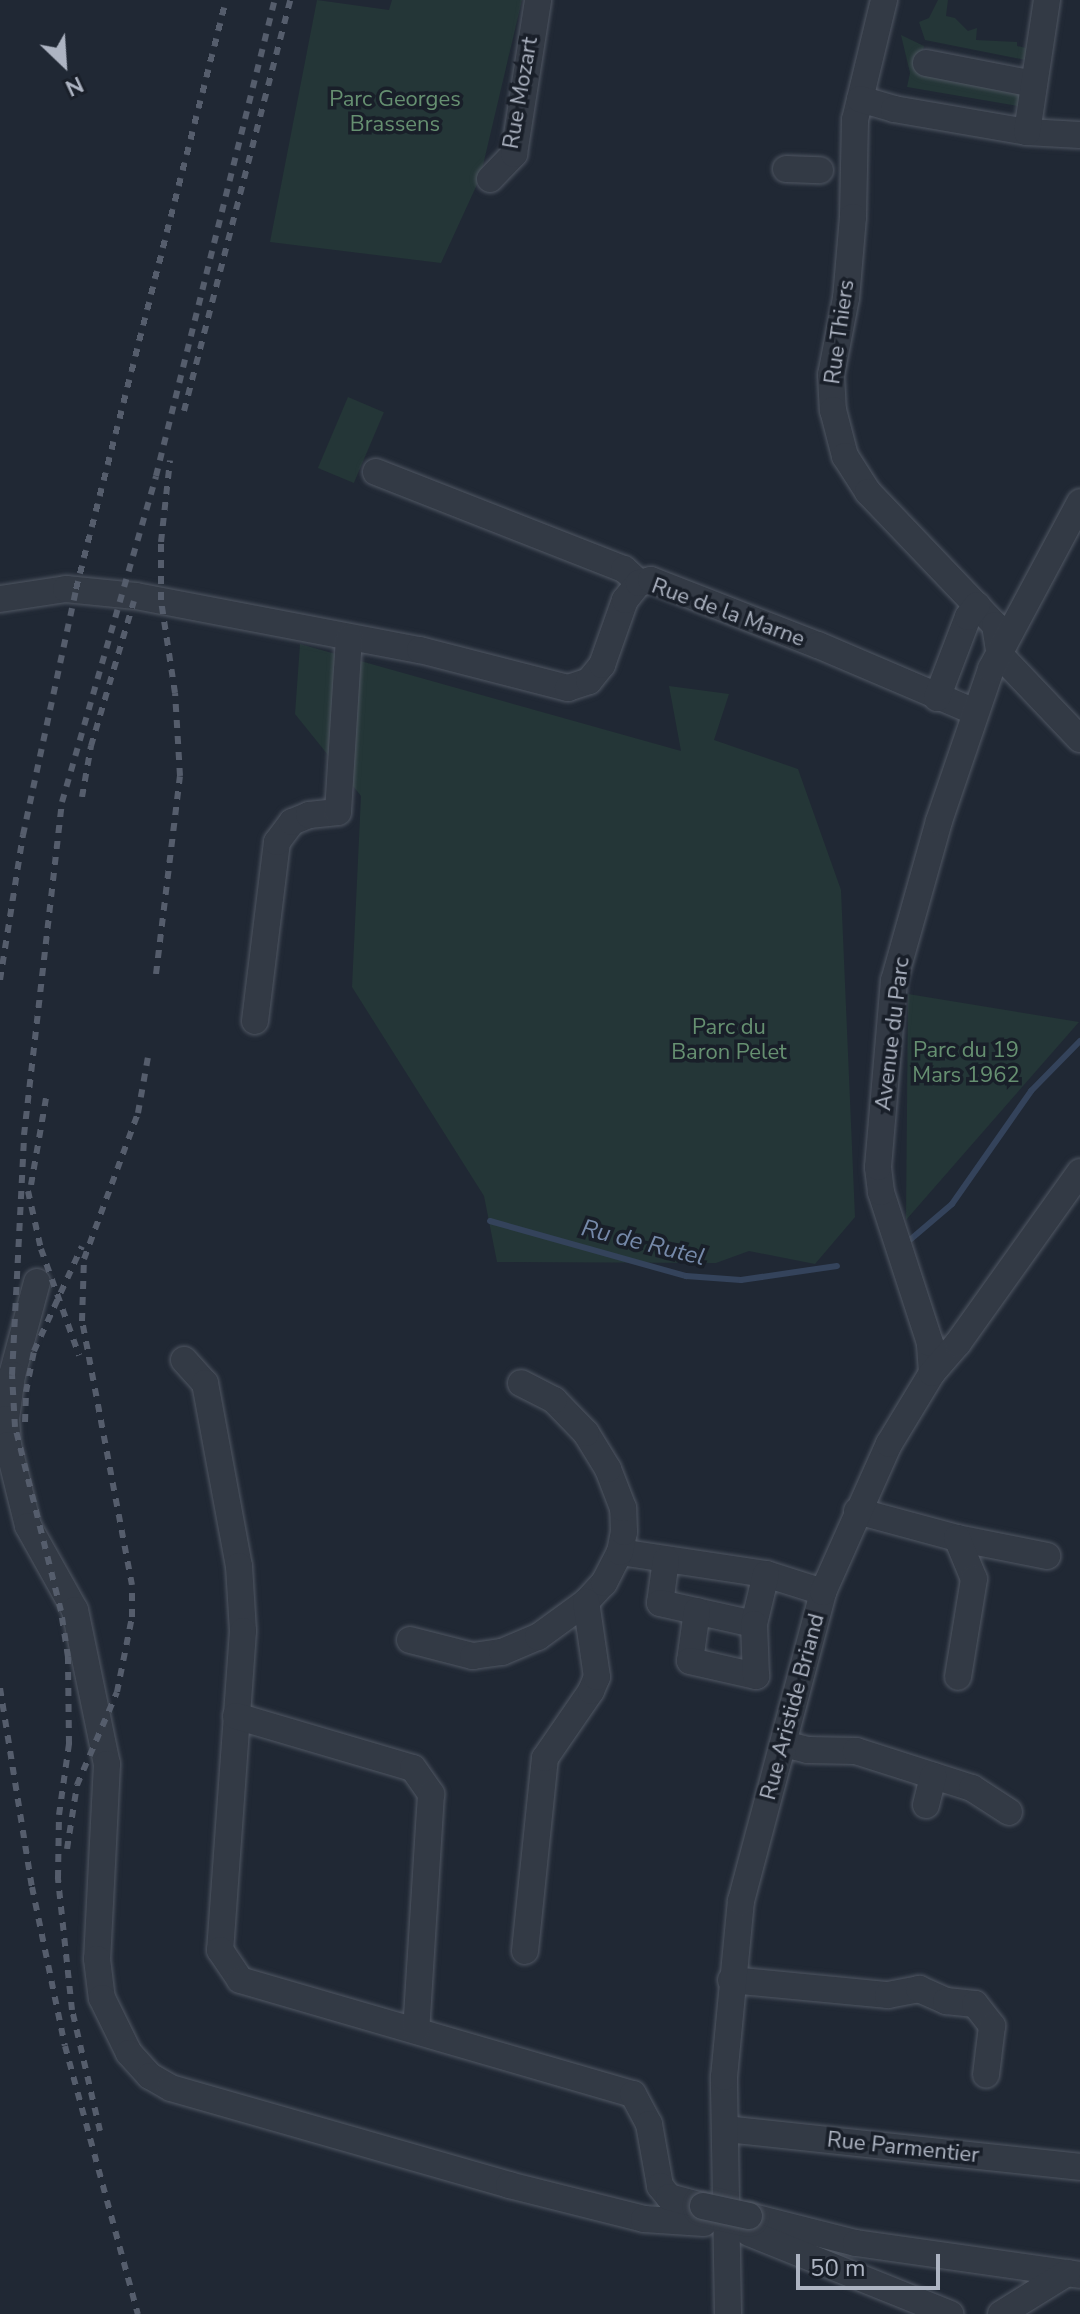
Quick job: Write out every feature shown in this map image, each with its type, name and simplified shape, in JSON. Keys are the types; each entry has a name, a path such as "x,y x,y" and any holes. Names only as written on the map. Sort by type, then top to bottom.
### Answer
{"street":[{"name":"Rue Mozart","path":"490,179 514,154 538,0"},
{"path":"1027,132 1047,0"},
{"name":"Rue Thiers","path":"881,1 855,120 839,170 846,298 831,375 839,442 868,492 995,625 1000,655"},
{"path":"926,63 1034,84"},
{"path":"860,99 894,109 1027,132 1080,135"},
{"path":"786,169 839,170"},
{"path":"376,472 624,569 639,583"},
{"name":"Avenue du Parc","path":"932,1373 930,1343 881,1192 878,1167 894,981 939,821 975,712 1000,655 1080,502"},
{"name":"Rue de la Marne","path":"0,599 76,589 171,601 420,650 568,688 589,681 602,665 625,600 639,583 651,580 818,645 975,712"},
{"path":"937,698 968,617 977,605"},
{"path":"255,1021 277,842 292,822 309,815 338,812 349,638"},
{"path":"1000,655 1080,739"},
{"name":"Rue Aristide Briand","path":"728,2314 724,2077 741,1901 823,1592 889,1444 932,1373 958,1343 1080,1172"},
{"path":"37,1282 12,1375 6,1419 8,1445 28,1526 75,1610 107,1764 97,1959 102,1998 129,2053 150,2076 171,2088 509,2185 644,2219 704,2214"},
{"path":"184,1360 205,1383 239,1566 243,1631 220,1950 240,1980 633,2094 649,2124 660,2186 669,2197 704,2214 856,2243 1073,2274"},
{"path":"410,1640 473,1656 502,1652 538,1637 586,1602 604,1583 620,1552 624,1532 623,1508 608,1469 586,1433 554,1400 521,1383"},
{"path":"857,1511 957,1538 1047,1556"},
{"path":"957,1538 974,1579 958,1677"},
{"path":"620,1552 766,1574 823,1592"},
{"path":"666,1560 660,1603 754,1624"},
{"path":"697,1611 690,1661 756,1676 754,1624 766,1574"},
{"path":"525,1951 545,1758 591,1691 597,1677 586,1602"},
{"path":"236,1716 413,1768 431,1794 416,2030"},
{"path":"784,1744 808,1750 856,1751 972,1788 1009,1812"},
{"path":"926,1805 933,1776"},
{"path":"731,1980 888,1995 919,1989 946,2001 975,2004 992,2026 986,2075"},
{"name":"Rue Parmentier","path":"726,2129 1080,2167"},
{"path":"749,2224 950,2314"},
{"path":"1001,2314 1073,2274"}],"green space":[{"name":"Parc Georges Brassens","path":"317,0 389,10 392,0 522,0 480,178 441,263 270,242"},
{"path":"938,0 948,0 946,16 955,18 968,31 977,28 976,40 1017,42 1017,46 1031,49 1026,60 925,40 919,22 929,18"},
{"path":"901,35 924,46 918,74 1022,95 1018,106 907,87 910,73"},
{"path":"348,397 384,412 354,483 318,468"},
{"name":"Parc du Baron Pelet","path":"300,644 681,751 669,686 729,694 714,740 798,769 841,890 855,1217 815,1264 749,1251 716,1263 497,1262 484,1196 352,987 361,796 295,714"},
{"name":"Parc du 19 Mars 1962","path":"908,994 1079,1022 906,1220"}],"waterway":[{"name":"Ru de Rutel","path":"911,1239 952,1204 1031,1091 1080,1041"},
{"name":"Ru de Rutel","path":"490,1221 686,1276 741,1280 837,1266"}],"railway":[{"path":"0,980 23,835 76,589 226,0"},
{"path":"100,2131 72,2010 58,1878 59,1815 69,1744 68,1657 61,1611 15,1427 12,1375 24,1135 62,802 156,476 275,0"},
{"path":"184,411 290,0"},
{"path":"156,974 180,776 175,693 161,600 161,542 170,460"},
{"path":"82,797 91,746 134,601"},
{"path":"67,1849 77,1785 117,1692 132,1617 132,1585 82,1321 84,1259 138,1113 149,1051"},
{"path":"31,1185 46,1098"},
{"path":"28,1191 41,1249 79,1355"},
{"path":"25,1422 26,1392 34,1351 82,1246"},
{"path":"0,1688 32,1887 65,2046 138,2314"}]}
